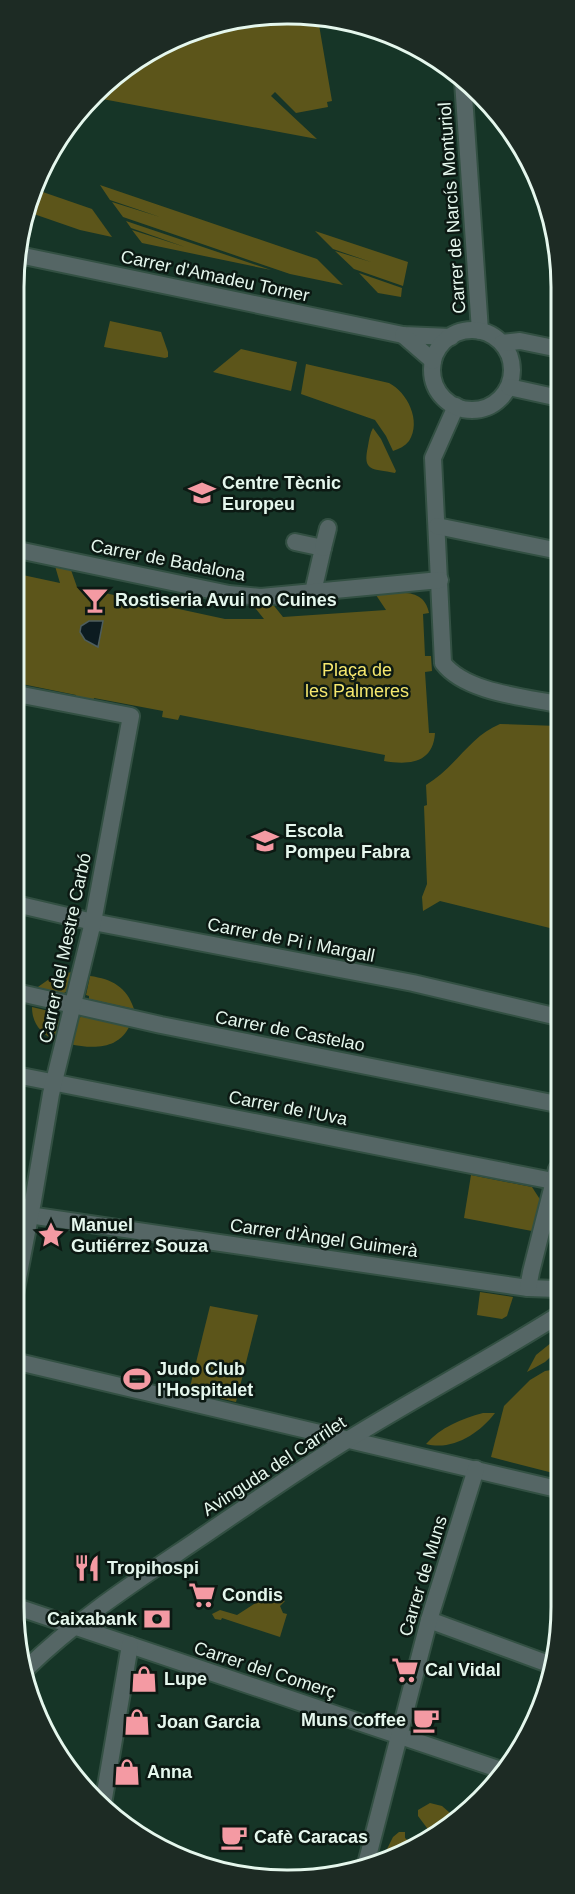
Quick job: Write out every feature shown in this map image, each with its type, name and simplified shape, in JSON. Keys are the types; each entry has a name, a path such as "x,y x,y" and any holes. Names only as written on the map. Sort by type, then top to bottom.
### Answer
{"street":[{"name":"Carrer de Narcís Monturiol","path":"464,92 480,331"},
{"name":"Carrer d'Amadeu Torner","path":"26,256 403,335 451,337"},
{"path":"480,331 502,343 511,360 512,370 509,387 501,398 491,405 472,410 456,406 439,393 432,373 437,352 451,337 461,333 480,331"},
{"name":"Carrer d'Amadeu Torner","path":"403,335 434,361"},
{"path":"502,343 520,341 551,347"},
{"path":"509,387 551,396"},
{"path":"456,406 433,458 443,663 456,677 477,686 551,702"},
{"path":"437,526 551,549"},
{"path":"313,592 328,528"},
{"path":"295,542 324,548"},
{"name":"Carrer de Badalona","path":"24,551 229,594 261,597 440,580"},
{"name":"Carrer del Mestre Carbó","path":"24,695 131,716 93,922 24,1211"},
{"name":"Carrer de Pi i Margall","path":"24,906 93,922 413,983 551,1015"},
{"name":"Carrer de Castelao","path":"24,994 160,1025 551,1103"},
{"name":"Carrer de l'Uva","path":"24,1077 551,1174"},
{"path":"528,1288 551,1192"},
{"name":"Carrer d'Àngel Guimerà","path":"24,1215 528,1288 551,1289"},
{"name":"Avinguda del Carrilet","path":"31,1665 74,1626 135,1582 348,1439 551,1320"},
{"path":"24,1363 551,1488"},
{"name":"Carrer de Muns","path":"368,1857 429,1620 476,1469"},
{"name":"Carrer del Comerç","path":"24,1609 497,1768"},
{"path":"429,1620 545,1663"},
{"path":"104,1796 130,1645"}],"green space":[{"path":"288,24 319,26 332,101 327,102 328,107 296,113 275,92 271,96 317,139 103,99 141,68 171,51 203,38 253,26"},
{"path":"100,185 317,259 343,285 290,274 123,217 112,202 160,217 110,200"},
{"path":"42,192 92,209 112,237 80,230 34,214"},
{"path":"126,221 271,270 142,243 132,230 185,247 131,228"},
{"path":"315,231 408,262 403,286 354,269 335,251 371,262 333,249"},
{"path":"359,273 402,288 401,297 378,293"},
{"path":"110,321 161,332 168,357 104,347"},
{"path":"241,349 297,362 291,391 213,372"},
{"path":"306,364 389,383 396,387 407,400 413,416 413,433 409,441 393,451 375,420 301,394"},
{"path":"373,428 381,439 395,473 371,468 368,465 367,455"},
{"name":"Plaça de les Palmeres","path":"55,566 71,570 77,587 225,619 264,619 252,604 271,602 283,617 386,610 376,595 408,593 415,595 426,604 429,613 423,614 425,656 431,656 432,671 425,672 429,733 435,733 430,751 424,757 410,762 384,761 385,755 180,715 178,720 162,717 163,711 94,698 93,704 76,700 76,695 24,684 24,575 60,583"},
{"path":"500,724 551,726 551,928 440,901 423,911 422,897 427,884 424,806 427,805 426,785 446,770 489,729"},
{"path":"72,972 68,992 64,994 35,989 55,975"},
{"path":"90,976 118,985 131,1001 134,1009 89,999 86,995"},
{"path":"32,1007 57,1013 59,1022 55,1041 38,1027"},
{"path":"83,1016 130,1025 119,1039 104,1046 87,1047 70,1044 76,1019"},
{"path":"471,1175 532,1187 541,1201 532,1231 464,1218"},
{"path":"480,1292 513,1297 507,1316 502,1319 477,1315"},
{"path":"210,1306 258,1315 236,1402 189,1391"},
{"path":"551,1343 551,1356 527,1372 536,1355"},
{"path":"551,1370 551,1472 491,1457 504,1406 530,1380"},
{"path":"483,1413 495,1413 481,1428 464,1439 446,1445 426,1444 452,1424"},
{"path":"261,1593 285,1601 280,1606 283,1613 287,1614 280,1637 222,1618 221,1620 215,1619 212,1614 220,1610 237,1615 257,1602"},
{"path":"430,1803 442,1806 450,1814 428,1830 418,1816 418,1810"},
{"path":"399,1832 405,1832 405,1838 408,1841 386,1851 393,1837"}],"shaded area":[{"path":"89,621 103,621 98,647 85,640 80,632 81,626"}],"place":[{"name":"Centre Tècnic Europeu","path":"202,493"},
{"name":"Rostiseria Avui no Cuines","path":"95,600"},
{"name":"Escola Pompeu Fabra","path":"265,841"},
{"name":"Manuel Gutiérrez Souza","path":"51,1235"},
{"name":"Judo Club l'Hospitalet","path":"137,1379"},
{"name":"Tropihospi","path":"87,1568"},
{"name":"Condis","path":"202,1595"},
{"name":"Caixabank","path":"157,1619"},
{"name":"Cal Vidal","path":"405,1670"},
{"name":"Lupe","path":"144,1679"},
{"name":"Muns coffee","path":"426,1720"},
{"name":"Joan Garcia","path":"137,1722"},
{"name":"Anna","path":"127,1772"},
{"name":"Cafè Caracas","path":"234,1837"}]}
